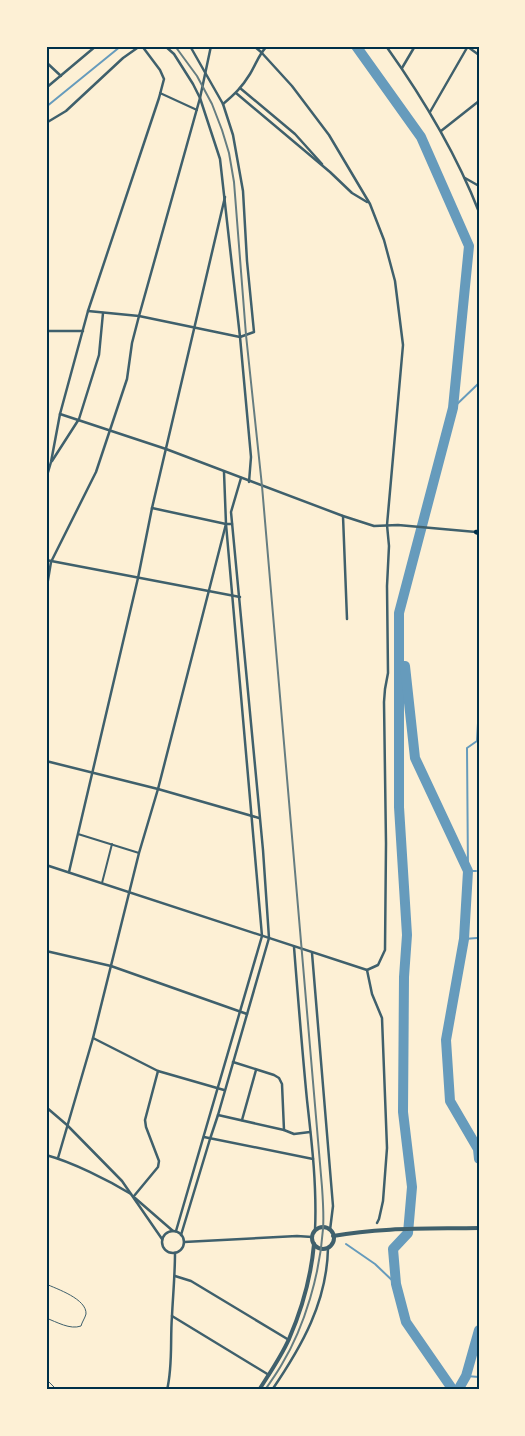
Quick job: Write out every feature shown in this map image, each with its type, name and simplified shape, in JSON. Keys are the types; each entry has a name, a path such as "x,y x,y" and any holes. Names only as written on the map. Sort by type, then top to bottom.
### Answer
{"street":[{"path":"46,88 96,46"},
{"path":"46,123 66,111 123,58 141,46 164,78 88,311 60,414 52,462"},
{"path":"165,46 174,54 200,98 220,159 240,337 251,457 250,482"},
{"path":"46,592 52,562 96,472 127,380 138,316 197,110 211,46"},
{"path":"46,865 366,970 378,965 385,950 384,702 388,673 387,586 389,546 387,525 403,345 395,281 384,240 370,204 329,135 292,86 254,46"},
{"path":"223,104 240,88 261,52 267,46"},
{"path":"386,46 441,131 479,212"},
{"path":"402,68 415,46"},
{"path":"88,311 138,316 240,337 254,332 243,191 233,135 223,104 192,47"},
{"path":"430,112 468,47 479,55"},
{"path":"46,62 61,76"},
{"path":"240,88 294,134 352,193 370,204"},
{"path":"160,93 197,110"},
{"path":"236,93 330,172"},
{"path":"441,131 479,101"},
{"path":"475,104 479,106"},
{"path":"463,177 479,186"},
{"path":"69,872 225,197"},
{"path":"476,204 479,201"},
{"path":"46,479 52,462 79,419 99,356 104,313"},
{"path":"46,331 83,331"},
{"path":"60,414 110,430 374,526 398,525 478,532"},
{"path":"46,451 52,453"},
{"path":"175,1231 262,936 226,524 224,472"},
{"path":"181,1235 269,938 263,850 231,512 241,478"},
{"path":"152,508 232,524"},
{"path":"343,516 347,619"},
{"path":"58,1158 93,1038 139,853 158,789 226,524"},
{"path":"46,560 240,597"},
{"path":"46,761 158,789 259,818"},
{"path":"78,834 139,853"},
{"path":"102,883 112,844"},
{"path":"259,1390 288,1340 307,1289 314,1244 312,1237 315,1231 316,1206 313,1159 294,947"},
{"path":"46,951 111,966 247,1014"},
{"path":"272,1390 303,1342 313,1321 328,1263 328,1248 332,1243 333,1236 330,1230 333,1206 312,953"},
{"path":"366,970 372,994 382,1018 387,1148 383,1201 379,1219 376,1223"},
{"path":"93,1038 158,1071 224,1090"},
{"path":"233,1062 280,1078 282,1084 284,1130"},
{"path":"242,1120 256,1070"},
{"path":"133,1196 158,1167 160,1161 145,1120 158,1071"},
{"path":"46,1108 67,1125 122,1181 133,1196 139,1207 162,1239 165,1250 175,1253 181,1249 184,1242 181,1235 133,1196 116,1185 58,1158 46,1155"},
{"path":"218,1115 294,1134 310,1132"},
{"path":"204,1137 313,1159"},
{"path":"315,1231 320,1228 330,1230"},
{"path":"333,1236 350,1232 382,1230 479,1228"},
{"path":"162,1239 166,1233 175,1231"},
{"path":"184,1242 297,1236 312,1237"},
{"path":"314,1244 321,1249 328,1248"},
{"path":"167,1390 171,1375 175,1253"},
{"path":"175,1276 191,1281 288,1340"},
{"path":"172,1316 269,1375"}],"lane":[{"path":"46,1284 75,1298 84,1307 86,1314 81,1326 75,1328 46,1318"},
{"path":"46,1379 57,1390"}],"waterway":[{"path":"46,107 121,46"},
{"path":"356,46 421,137 469,246 453,408 399,613 399,807 407,935 404,977 403,1112 412,1187 408,1233 393,1249 396,1284 406,1322 453,1390"},
{"path":"453,408 479,383"},
{"path":"479,663 479,678"},
{"path":"405,666 415,758 468,871 464,939 446,1040 450,1101 478,1149 479,1159"},
{"path":"476,871 468,871 467,748 477,741 479,705"},
{"path":"464,939 477,938"},
{"path":"346,1244 375,1264 396,1284"},
{"path":"458,1390 466,1376 479,1330"},
{"path":"466,1376 479,1377"}],"railway":[{"path":"175,46 197,76 212,104 229,153 234,182 246,335 262,486 322,1192 321,1246 310,1299 298,1333 278,1371 265,1390"}]}
